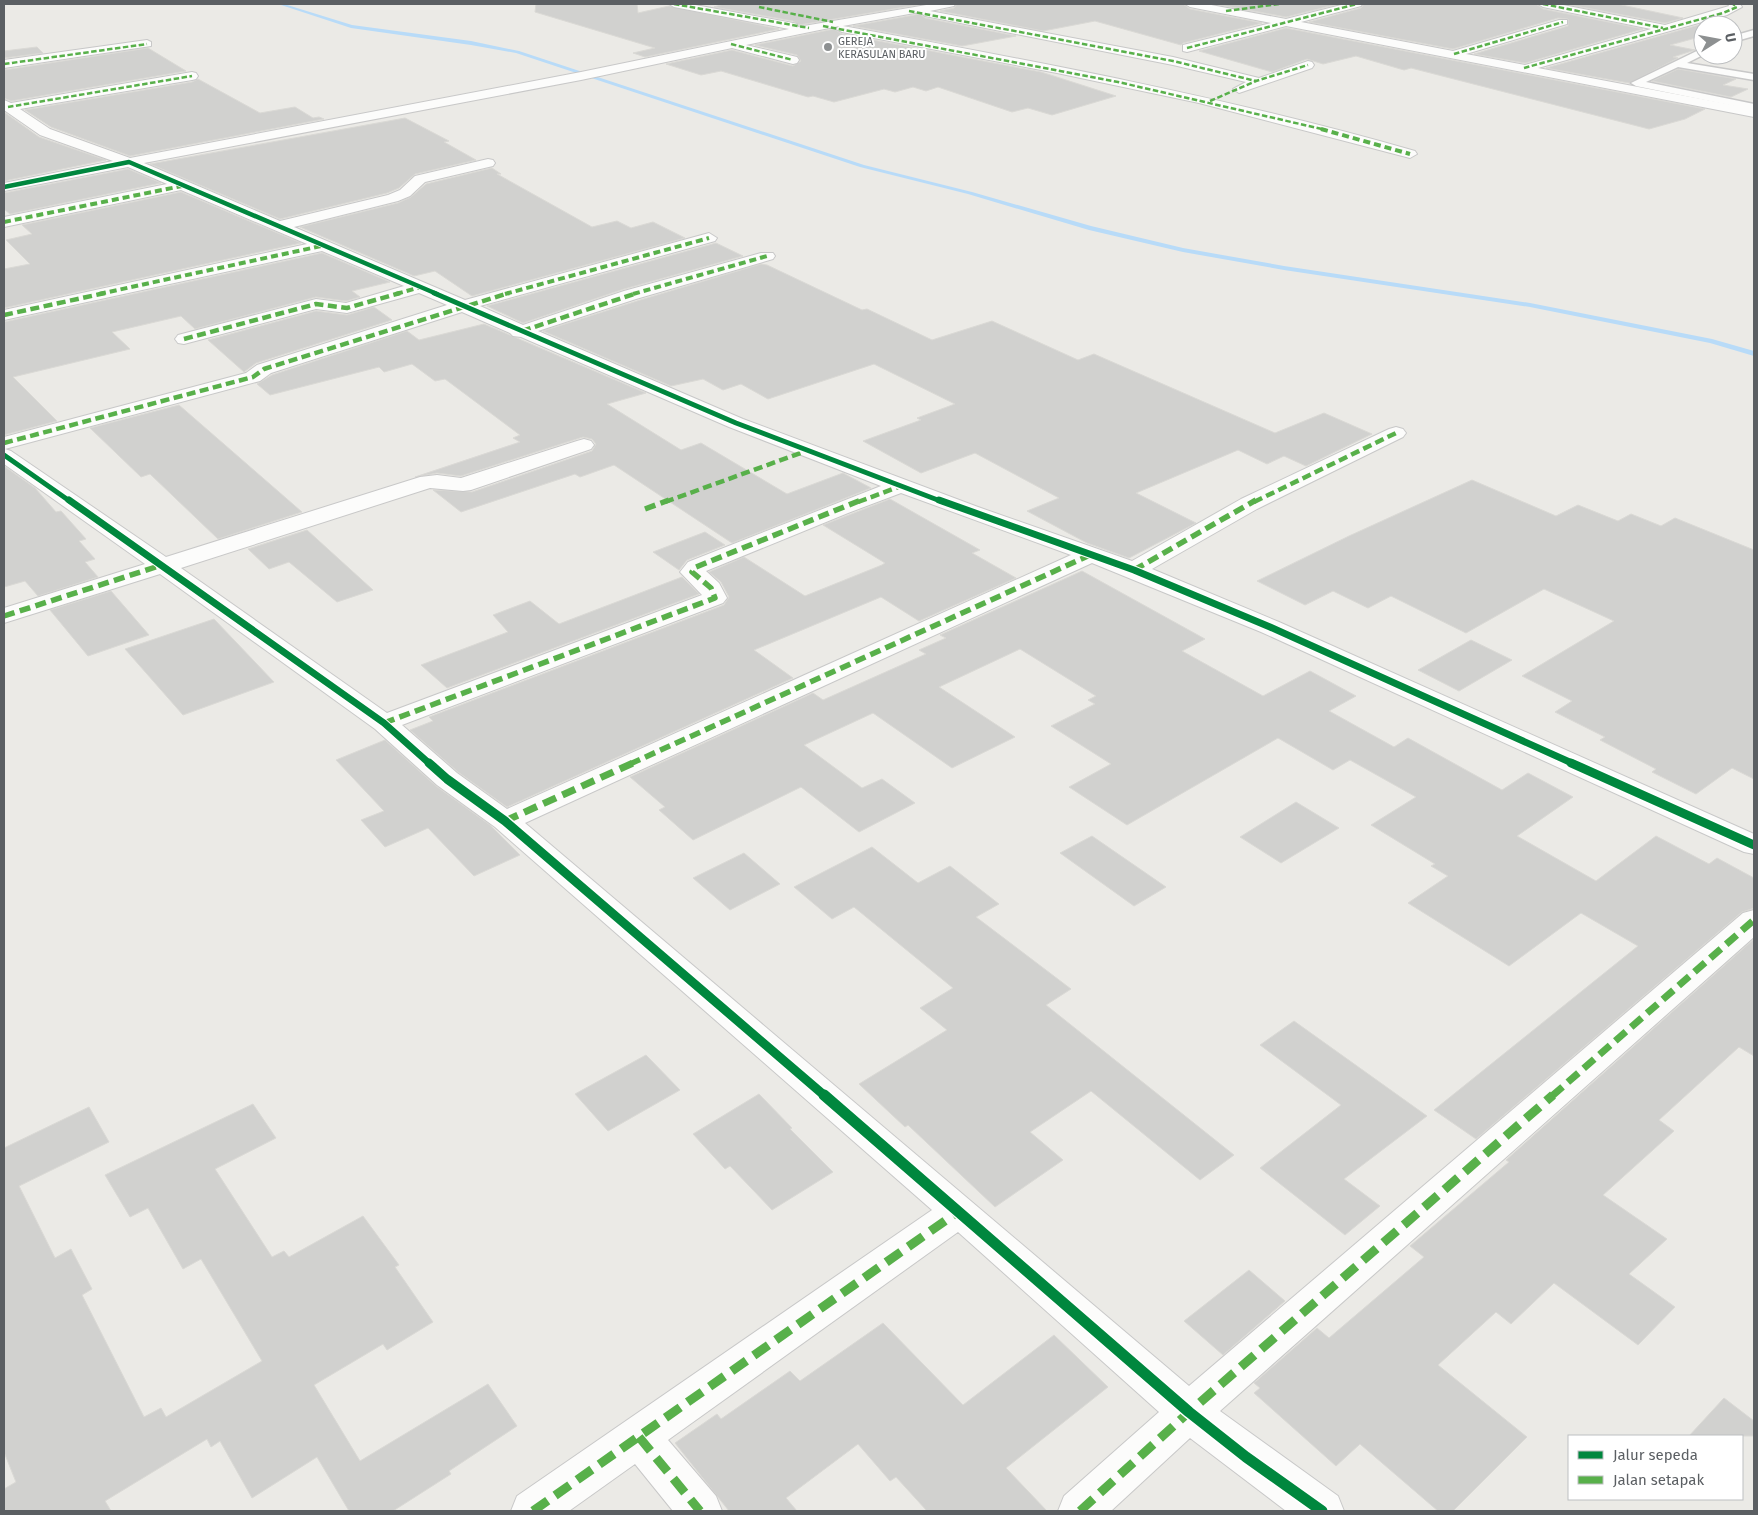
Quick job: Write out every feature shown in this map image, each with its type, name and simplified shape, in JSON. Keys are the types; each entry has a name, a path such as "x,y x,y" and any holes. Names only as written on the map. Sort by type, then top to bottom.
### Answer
{"street":[{"path":"674,4 707,12 810,28"},
{"path":"4,187 582,76 810,28 950,4"},
{"path":"1190,4 1754,113"},
{"path":"1226,11 1279,4"},
{"path":"1187,48 1357,4"},
{"path":"1543,4 1664,28"},
{"path":"1524,68 1738,8 1734,4"},
{"path":"759,7 839,23"},
{"path":"909,11 960,18 1174,61 1256,81"},
{"path":"1454,54 1563,22"},
{"path":"824,26 982,55 1210,101 1332,131 1410,154"},
{"path":"4,64 147,44"},
{"path":"731,44 793,60"},
{"path":"1210,101 1256,81 1308,65"},
{"path":"6,105 192,76"},
{"path":"6,105 45,132 129,162 184,185 326,245 519,332 736,423 901,486 1093,554 1270,627 1754,845"},
{"path":"281,226 393,198 406,192 420,179 488,163"},
{"path":"4,222 184,185"},
{"path":"4,443 253,377 264,370 462,306 709,238"},
{"path":"4,315 326,245"},
{"path":"519,332 630,295 767,256"},
{"path":"184,340 316,304 347,308 421,287"},
{"path":"1134,570 1249,504 1396,433"},
{"path":"4,616 428,482 436,481 449,485 463,485 584,445"},
{"path":"4,455 162,565 384,724 447,779 506,821 959,1210 1188,1412 1246,1457 1322,1511"},
{"path":"384,724 715,598 711,588 692,572 696,567 840,508 901,486"},
{"path":"506,821 1093,554"},
{"path":"1080,1511 1188,1412 1754,920"},
{"path":"533,1511 959,1210"},
{"path":"639,1437 700,1511"}],"lane":[{"path":"1693,56 1636,83 1754,106"},
{"path":"1678,64 1754,77"}],"building":[{"path":"536,4 637,4 638,13 669,6 779,29 645,57 633,53 655,48 535,12"},
{"path":"724,4 922,4 799,25 793,21 714,7"},
{"path":"957,4 1183,4 1190,9 1262,23 1181,45 1095,21 1043,31 940,11 954,8"},
{"path":"1215,4 1338,4 1286,17"},
{"path":"1364,4 1536,4 1543,9 1643,29 1525,63 1474,54 1568,26 1568,19 1558,18 1453,49 1309,22 1361,8"},
{"path":"1566,4 1617,4 1683,18 1665,23"},
{"path":"920,14 925,18 1016,36 962,46 853,26"},
{"path":"1693,27 1693,39 1670,45 1693,51 1673,57 1678,58 1629,83 1546,68"},
{"path":"1286,28 1705,109 1685,119 1649,129 1411,68 1404,70 1356,56 1323,64 1307,59 1272,72 1199,51"},
{"path":"834,29 842,34 1041,72 1116,96 1052,115 1028,108 1012,112 938,87 926,91 913,87 895,92 884,89 834,102 813,96 808,97 721,71 701,75 666,64 732,50 793,66 801,61 797,55 755,45"},
{"path":"37,47 43,53 4,58 4,51"},
{"path":"148,48 186,71 11,101 4,98 4,70"},
{"path":"1678,69 1736,79 1723,85 1748,89 1731,97 1652,81"},
{"path":"198,79 260,113 295,107 313,118 319,117 324,119 130,156 51,127 25,110 192,82"},
{"path":"4,112 39,137 106,160 4,181"},
{"path":"405,118 449,141 444,142 476,160 415,174 399,188 387,193 280,219 150,164"},
{"path":"492,168 501,174 497,174 592,227 617,221 631,228 653,222 685,238 472,296 435,271 414,276 300,227 398,203 411,197 426,184"},
{"path":"128,169 161,183 10,214 4,209 4,193"},
{"path":"181,192 301,243 4,308 4,269 30,264 6,240 32,234 22,225"},
{"path":"716,243 743,256 624,289 523,323 487,306"},
{"path":"322,253 390,282 352,291 360,297 346,301 316,297 195,329 181,316 112,332 130,349 13,377 57,421 4,435 4,322"},
{"path":"761,264 767,265 862,310 867,309 932,340 992,321 1078,360 1094,354 1275,433 1324,413 1372,434 1306,466 1284,456 1267,464 1238,450 1136,493 1196,523 1129,558 1087,543 1027,511 1059,498 975,453 921,473 863,441 921,420 917,418 955,404 874,364 768,399 741,384 723,390 703,379 671,386 543,331"},
{"path":"374,307 392,320 256,363 244,372 208,340 316,311 347,315"},
{"path":"484,324 646,393 607,404 681,450 701,443 787,494 843,473 871,488 732,543 614,465 580,477 575,474 461,512 433,490 472,492 592,451 596,444 592,439 583,437 461,476 437,473 415,477 520,442 513,438 520,435 445,379 435,381 412,364 384,372 379,367 270,395 257,384 272,375 407,331 419,340"},
{"path":"179,405 302,512 218,539 150,474 141,477 90,428"},
{"path":"4,466 35,488 56,512 61,511 86,539 79,541 95,559 85,562 98,577 38,596 25,581 4,587"},
{"path":"1472,480 1556,516 1578,505 1618,521 1631,514 1661,526 1675,518 1754,550 1754,779 1732,768 1696,794 1652,772 1656,769 1600,740 1605,737 1555,712 1572,701 1522,676 1614,621 1544,589 1466,633 1391,596 1368,608 1333,591 1305,605 1257,581 1349,536"},
{"path":"890,499 980,550 972,553 1016,578 919,621 881,597 754,650 793,678 507,807 458,772 410,730 433,721 429,717 724,605 729,597 721,582 709,572 744,557 805,596 882,565 885,563 823,525"},
{"path":"307,530 373,590 337,602 289,562 269,569 248,549"},
{"path":"705,532 725,545 687,560 679,570 653,552"},
{"path":"1082,571 1205,639 1182,651 1263,696 1310,671 1356,696 1329,711 1394,747 1408,738 1502,790 1528,773 1573,797 1517,836 1596,881 1656,836 1709,864 1717,858 1754,878 1754,908 1742,912 1476,1139 1434,1110 1638,946 1581,913 1509,966 1408,903 1448,876 1431,866 1435,864 1371,825 1416,797 1350,760 1333,770 1278,738 1127,825 1069,787 1111,764 1051,726 1095,704 1088,700 1096,696 1020,649 939,687 1015,737 952,768 873,713 804,745 862,788 882,779 915,803 859,832 801,787 693,840 659,810 665,807 630,777 813,693 823,700 926,654 919,650 946,638 940,635"},
{"path":"682,577 699,594 447,688 421,665 508,632 493,615 530,601 559,624"},
{"path":"111,591 149,635 88,656 50,610"},
{"path":"214,619 274,682 183,715 125,649"},
{"path":"1471,640 1512,660 1459,691 1418,670"},
{"path":"385,740 436,786 490,825 520,855 474,876 428,828 385,847 361,820 384,811 336,760"},
{"path":"1296,802 1339,828 1281,863 1240,837"},
{"path":"1092,836 1166,887 1134,906 1060,853"},
{"path":"872,847 918,883 950,866 999,904 976,917 1071,989 1046,1005 1234,1155 1200,1180 1091,1091 1030,1132 1063,1160 995,1207 908,1125 905,1127 859,1084 947,1030 920,1008 953,988 854,907 832,919 794,887"},
{"path":"744,853 780,884 730,910 693,878"},
{"path":"1754,939 1754,1056 1739,1047 1659,1120 1674,1131 1603,1195 1667,1239 1629,1274 1675,1307 1638,1345 1554,1283 1511,1324 1496,1312 1438,1365 1527,1437 1453,1511 1438,1511 1360,1444 1336,1466 1254,1393 1260,1388 1254,1383 1317,1328 1329,1338 1424,1257 1410,1246 1509,1162 1506,1160"},
{"path":"1294,1021 1427,1116 1344,1179 1380,1206 1345,1235 1260,1168 1341,1105 1260,1045"},
{"path":"646,1055 680,1090 608,1131 575,1094"},
{"path":"759,1094 792,1128 790,1129 833,1172 772,1210 730,1166 725,1169 693,1134"},
{"path":"253,1104 276,1138 215,1169 272,1257 284,1251 289,1257 363,1216 399,1265 395,1267 433,1322 387,1350 383,1344 314,1385 360,1461 488,1384 517,1426 449,1471 451,1474 393,1511 349,1511 317,1457 252,1498 220,1441 211,1447 207,1439 105,1501 111,1511 4,1511 4,1489 16,1482 4,1452 4,1148 89,1107 109,1142 19,1186 55,1258 71,1249 92,1289 82,1295 144,1417 161,1408 166,1417 262,1361 201,1259 183,1269 148,1208 130,1217 105,1175"},
{"path":"1249,1270 1285,1301 1223,1355 1184,1321"},
{"path":"883,1323 963,1405 1054,1335 1108,1387 1006,1468 1047,1511 927,1511 896,1477 890,1481 858,1444 786,1498 797,1511 729,1511 675,1443 717,1414 721,1419 790,1371 800,1381"},
{"path":"1724,1398 1754,1421 1754,1436 1690,1435"}],"waterway":[{"path":"280,4 351,26 471,43 517,52 862,166 970,193 1089,228 1183,250 1284,268 1530,305 1712,341 1754,354"}],"marked path":[{"path":"674,4 809,28"},
{"path":"1226,11 1279,4"},
{"path":"1187,48 1357,4"},
{"path":"1543,4 1663,28"},
{"path":"1524,68 1723,13 1737,7 1733,4"},
{"path":"759,7 833,22"},
{"path":"909,11 960,19 1173,61 1256,81"},
{"path":"1454,54 1563,22"},
{"path":"823,26 1045,67 1192,98 1338,133 1410,154"},
{"path":"4,64 147,44"},
{"path":"731,44 793,60"},
{"path":"1210,101 1256,81 1308,65"},
{"path":"8,107 192,76"},
{"path":"4,222 182,186"},
{"path":"4,443 253,377 264,369 462,306 709,238"},
{"path":"4,315 321,246"},
{"path":"522,331 630,295 767,256"},
{"path":"184,339 316,304 347,308 421,287"},
{"path":"1134,570 1249,504 1396,433"},
{"path":"645,509 806,451"},
{"path":"384,723 715,598 711,588 692,572 696,567 840,508 901,486"},
{"path":"505,821 1090,555"},
{"path":"4,616 162,565"},
{"path":"1080,1511 1189,1412 1754,920"},
{"path":"533,1511 959,1211"},
{"path":"639,1437 700,1511"}],"cycle path":[{"path":"4,187 129,162 736,423 970,512 1134,570 1270,627 1754,845"},
{"path":"4,455 384,723 447,779 505,821 959,1211 1189,1412 1246,1457 1322,1511"}],"place":[{"name":"GEREJA KERASULAN BARU","path":"828,47"}]}
